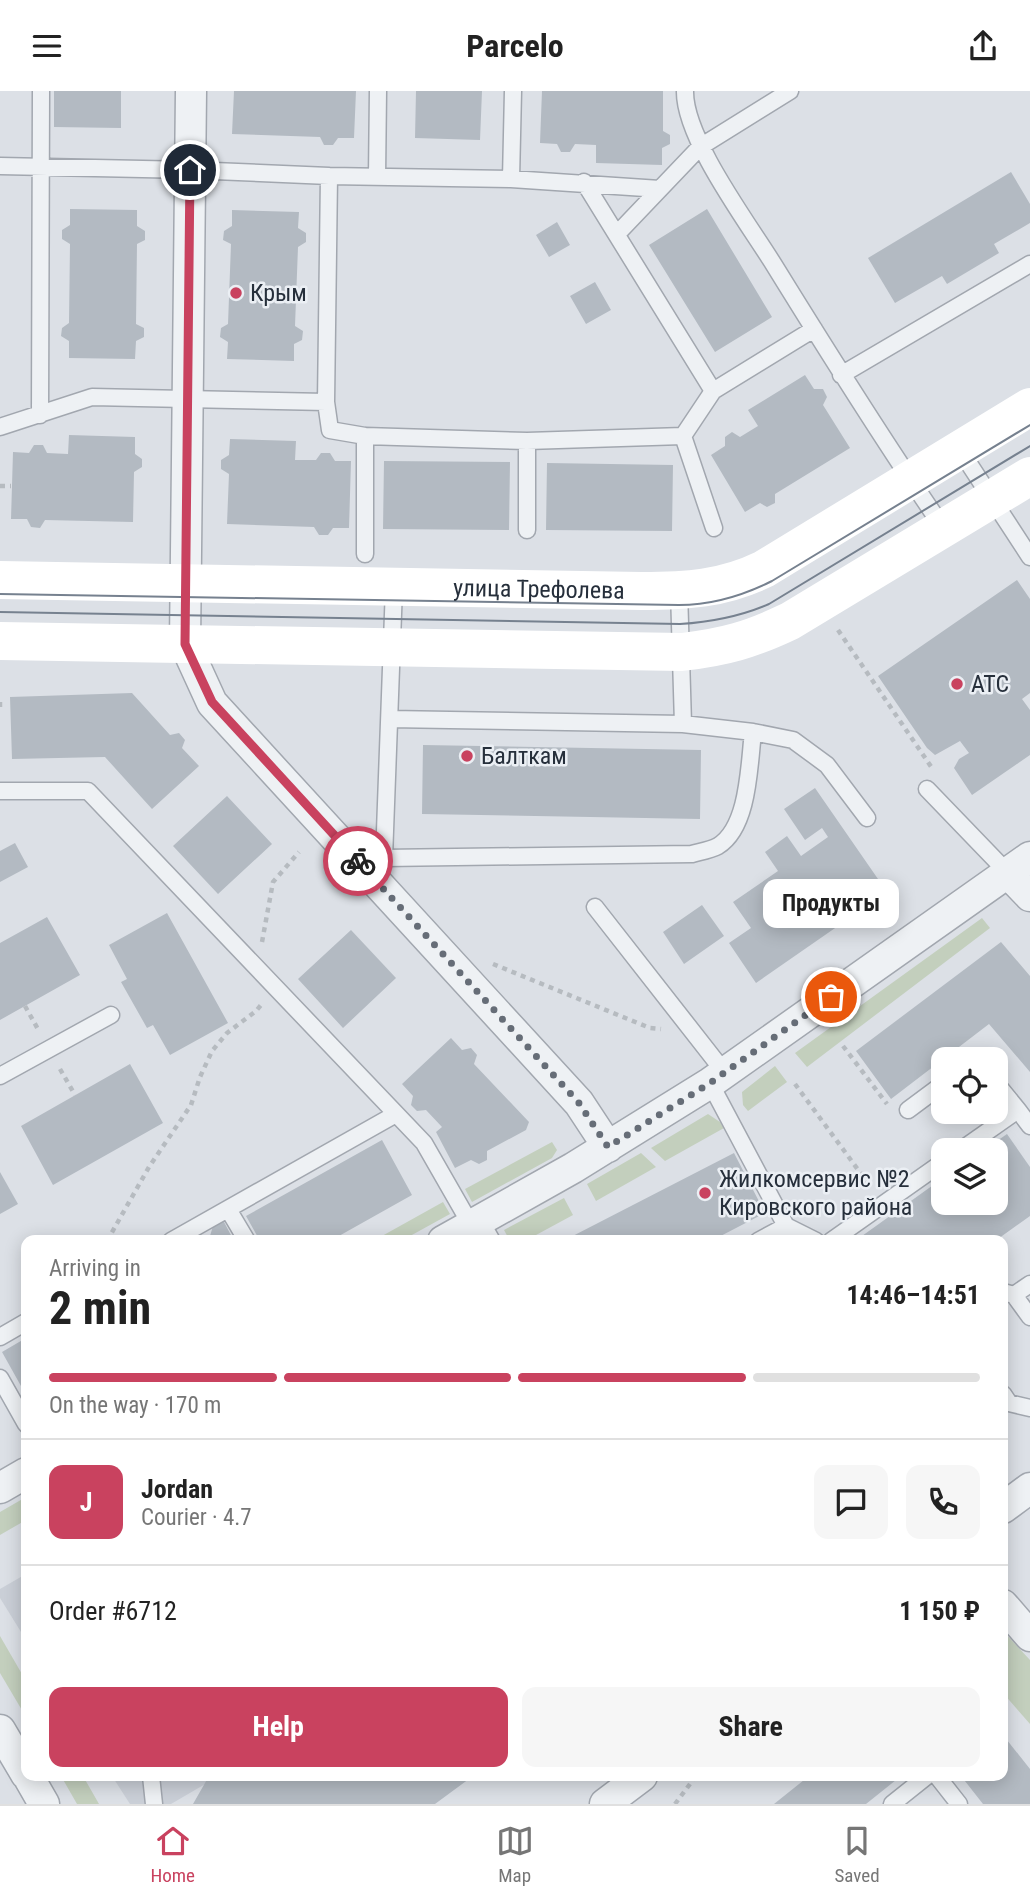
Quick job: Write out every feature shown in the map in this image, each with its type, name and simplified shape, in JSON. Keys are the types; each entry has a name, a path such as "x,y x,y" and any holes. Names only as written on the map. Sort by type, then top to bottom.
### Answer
{"main road":[{"name":"улица Трефолева","path":"0,580 679,591 720,586 740,581 764,569 1030,407"},
{"path":"0,641 682,652 732,645 790,621 1030,476"}],"street":[{"path":"191,91 185,644 212,702 376,865 579,1103 608,1147"},
{"path":"462,1235 481,1229 718,1078 1018,865 1030,896"},
{"path":"0,1488 21,1476"},
{"path":"1008,1504 1030,1488"},
{"path":"1008,1611 1030,1636"},
{"path":"0,1730 21,1765"},
{"path":"31,1781 44,1804"},
{"path":"605,1804 635,1781"}],"lane":[{"path":"40,415 41,91"},
{"path":"377,177 378,91"},
{"path":"511,179 513,91"},
{"path":"685,91 685,101 700,147 841,375 944,529"},
{"path":"617,234 700,147 790,91"},
{"path":"3,162 42,167 511,179 660,189"},
{"path":"330,176 326,402 330,430 365,436 527,441 682,436"},
{"path":"584,183 713,391"},
{"path":"841,375 1030,264"},
{"path":"682,436 713,391 814,329"},
{"path":"0,427 92,397 326,402"},
{"path":"365,436 365,554"},
{"path":"682,436 714,528"},
{"path":"527,441 527,530"},
{"path":"960,450 1030,557"},
{"path":"394,587 390,719 376,865 692,854 718,846 734,829 744,807 753,732"},
{"path":"679,591 683,724"},
{"path":"390,719 683,724 753,732 793,740 827,765 867,818"},
{"path":"927,789 1018,865"},
{"path":"0,791 89,791 424,1143 481,1229"},
{"path":"595,907 718,1078 786,1226 804,1235"},
{"path":"0,1076 111,1015"},
{"path":"908,1111 931,1093"},
{"path":"1008,1098 1030,1126"},
{"path":"977,1138 1017,1109"},
{"path":"182,1235 396,1114"},
{"path":"839,1235 931,1170"},
{"path":"228,1209 243,1235"},
{"path":"769,1235 786,1226"},
{"path":"1030,1284 1008,1293 1030,1317"},
{"path":"0,1337 21,1325"},
{"path":"0,1378 21,1415"},
{"path":"1008,1402 1030,1408"},
{"path":"152,1781 154,1804"},
{"path":"892,1804 922,1781"},
{"path":"941,1781 959,1804"}],"path":[{"path":"0,485 11,486"},
{"path":"838,629 933,770 927,789"},
{"path":"0,702 0,709"},
{"path":"263,975 261,953 264,924 273,882 299,852"},
{"path":"486,961 624,1017"},
{"path":"110,1235 149,1167 191,1105 212,1051 227,1033 256,1011 275,987"},
{"path":"843,1046 898,1119 908,1111"},
{"path":"795,1084 883,1204"},
{"path":"675,1804 692,1781"}],"shaded area":[{"path":"21,1577 21,1632 0,1598 0,1589"},
{"path":"115,1781 210,1781 171,1804 130,1804"}],"green space":[{"path":"982,918 990,928 807,1067 795,1053"},
{"path":"775,1066 787,1082 748,1111 743,1105 742,1092"},
{"path":"708,1114 724,1128 665,1161 651,1148"},
{"path":"552,1142 557,1150 552,1158 472,1202 465,1189"},
{"path":"641,1153 656,1167 596,1201 587,1184"},
{"path":"564,1198 573,1215 536,1235 507,1235 504,1230"},
{"path":"443,1202 450,1214 412,1235 384,1235"},
{"path":"21,1500 21,1523 0,1535 0,1512"},
{"path":"0,1636 21,1672 21,1709 0,1673"},
{"path":"1008,1636 1030,1660 1030,1724 1008,1699"},
{"path":"64,1781 86,1781 99,1804 77,1804"}],"building":[{"path":"54,91 121,91 121,128 54,127"},
{"path":"234,91 356,91 354,138 338,138 333,145 324,145 320,137 232,134"},
{"path":"416,91 482,91 480,140 415,138"},
{"path":"542,91 663,91 663,131 670,135 670,144 662,148 662,165 596,163 596,145 575,144 570,152 561,152 557,144 540,143"},
{"path":"1011,172 1030,204 1030,223 994,244 999,253 947,284 942,276 895,303 868,258"},
{"path":"70,209 137,210 137,226 145,231 145,240 137,244 136,324 144,328 144,337 136,341 135,359 69,358 69,341 61,336 62,328 69,323 70,244 62,239 62,230 70,225"},
{"path":"707,209 772,317 715,352 649,245"},
{"path":"232,210 299,212 298,228 306,233 306,242 298,247 295,326 303,331 302,340 294,344 294,361 227,359 228,342 220,337 221,328 228,324 231,244 223,240 224,231 232,226"},
{"path":"557,222 570,245 549,257 536,235"},
{"path":"595,282 611,310 586,324 570,296"},
{"path":"805,375 814,389 823,389 827,397 823,405 850,448 775,494 775,503 767,507 760,503 745,512 711,455 725,446 725,437 732,432 740,437 758,426 748,410"},
{"path":"69,435 135,437 135,454 142,459 142,467 134,472 133,522 45,520 40,528 31,527 27,519 11,519 13,452 29,453 34,445 43,445 47,453 68,454"},
{"path":"230,439 296,441 295,460 316,460 321,453 330,453 335,461 351,461 349,528 333,528 328,535 319,535 314,527 227,524 229,474 221,469 221,460 229,455"},
{"path":"384,461 510,462 509,530 383,529"},
{"path":"547,463 673,465 672,531 546,530"},
{"name":"АТС","path":"1017,580 1030,599 1030,693 1022,699 1030,710 1030,755 972,795 954,768 959,759 969,753 960,741 935,755 927,748 878,676"},
{"path":"132,693 170,735 179,733 185,740 182,748 199,766 152,809 105,757 12,759 10,697"},
{"path":"423,745 701,750 700,819 422,814"},
{"path":"815,788 887,892 756,983 729,943 751,928 733,902 778,871 765,852 787,836 801,856 828,837 822,828 805,840 784,809"},
{"path":"227,796 272,844 218,894 173,846"},
{"path":"15,843 28,867 0,882 0,851"},
{"path":"702,905 724,936 684,964 663,932"},
{"path":"167,913 228,1023 170,1055 153,1025 147,1028 121,982 127,979 109,945"},
{"path":"47,917 80,975 0,1020 0,943"},
{"path":"351,930 396,978 343,1028 298,979"},
{"path":"1001,942 1030,976 1030,1072 989,1024 959,1047 931,1047 931,1068 891,1099 856,1051"},
{"path":"451,1038 462,1050 471,1048 477,1055 474,1064 529,1122 526,1130 487,1151 487,1160 479,1164 471,1160 455,1168 436,1132 442,1127 426,1110 417,1111 411,1105 413,1096 402,1084"},
{"path":"130,1064 163,1123 53,1185 21,1126"},
{"path":"1007,1134 1030,1167 1030,1216 1003,1235 863,1235 931,1187 931,1215 1008,1215 1008,1138 1001,1138"},
{"path":"382,1140 412,1195 341,1235 257,1235 246,1216"},
{"name":"Жилкомсервис №2 Кировского района","path":"734,1153 765,1213 723,1235 575,1235"},
{"path":"0,1172 18,1204 0,1214"},
{"path":"223,1220 231,1235 210,1235 213,1226"},
{"path":"21,1341 21,1386 2,1352"},
{"path":"1008,1741 1030,1769 1030,1804 983,1804 965,1781 1008,1781"},
{"path":"206,1781 466,1781 435,1804 193,1804"},
{"path":"803,1781 895,1781 866,1804 774,1804"}],"tram line":[{"path":"0,594 679,605 704,603 738,595 772,581 1030,425"},
{"path":"0,612 680,624 714,620 736,616 769,604 1030,446"}],"way so far":[{"path":"358,861 579,1103 608,1147 710,1083 831,997"}],"place":[{"name":"Крым","path":"236,293"},
{"name":"АТС","path":"957,684"},
{"name":"Балткам","path":"467,756"},
{"name":"Продукты","path":"831,997"},
{"name":"Жилкомсервис №2 Кировского района","path":"705,1193"}],"route":[{"path":"190,170 185,644 212,702 358,861"}]}
